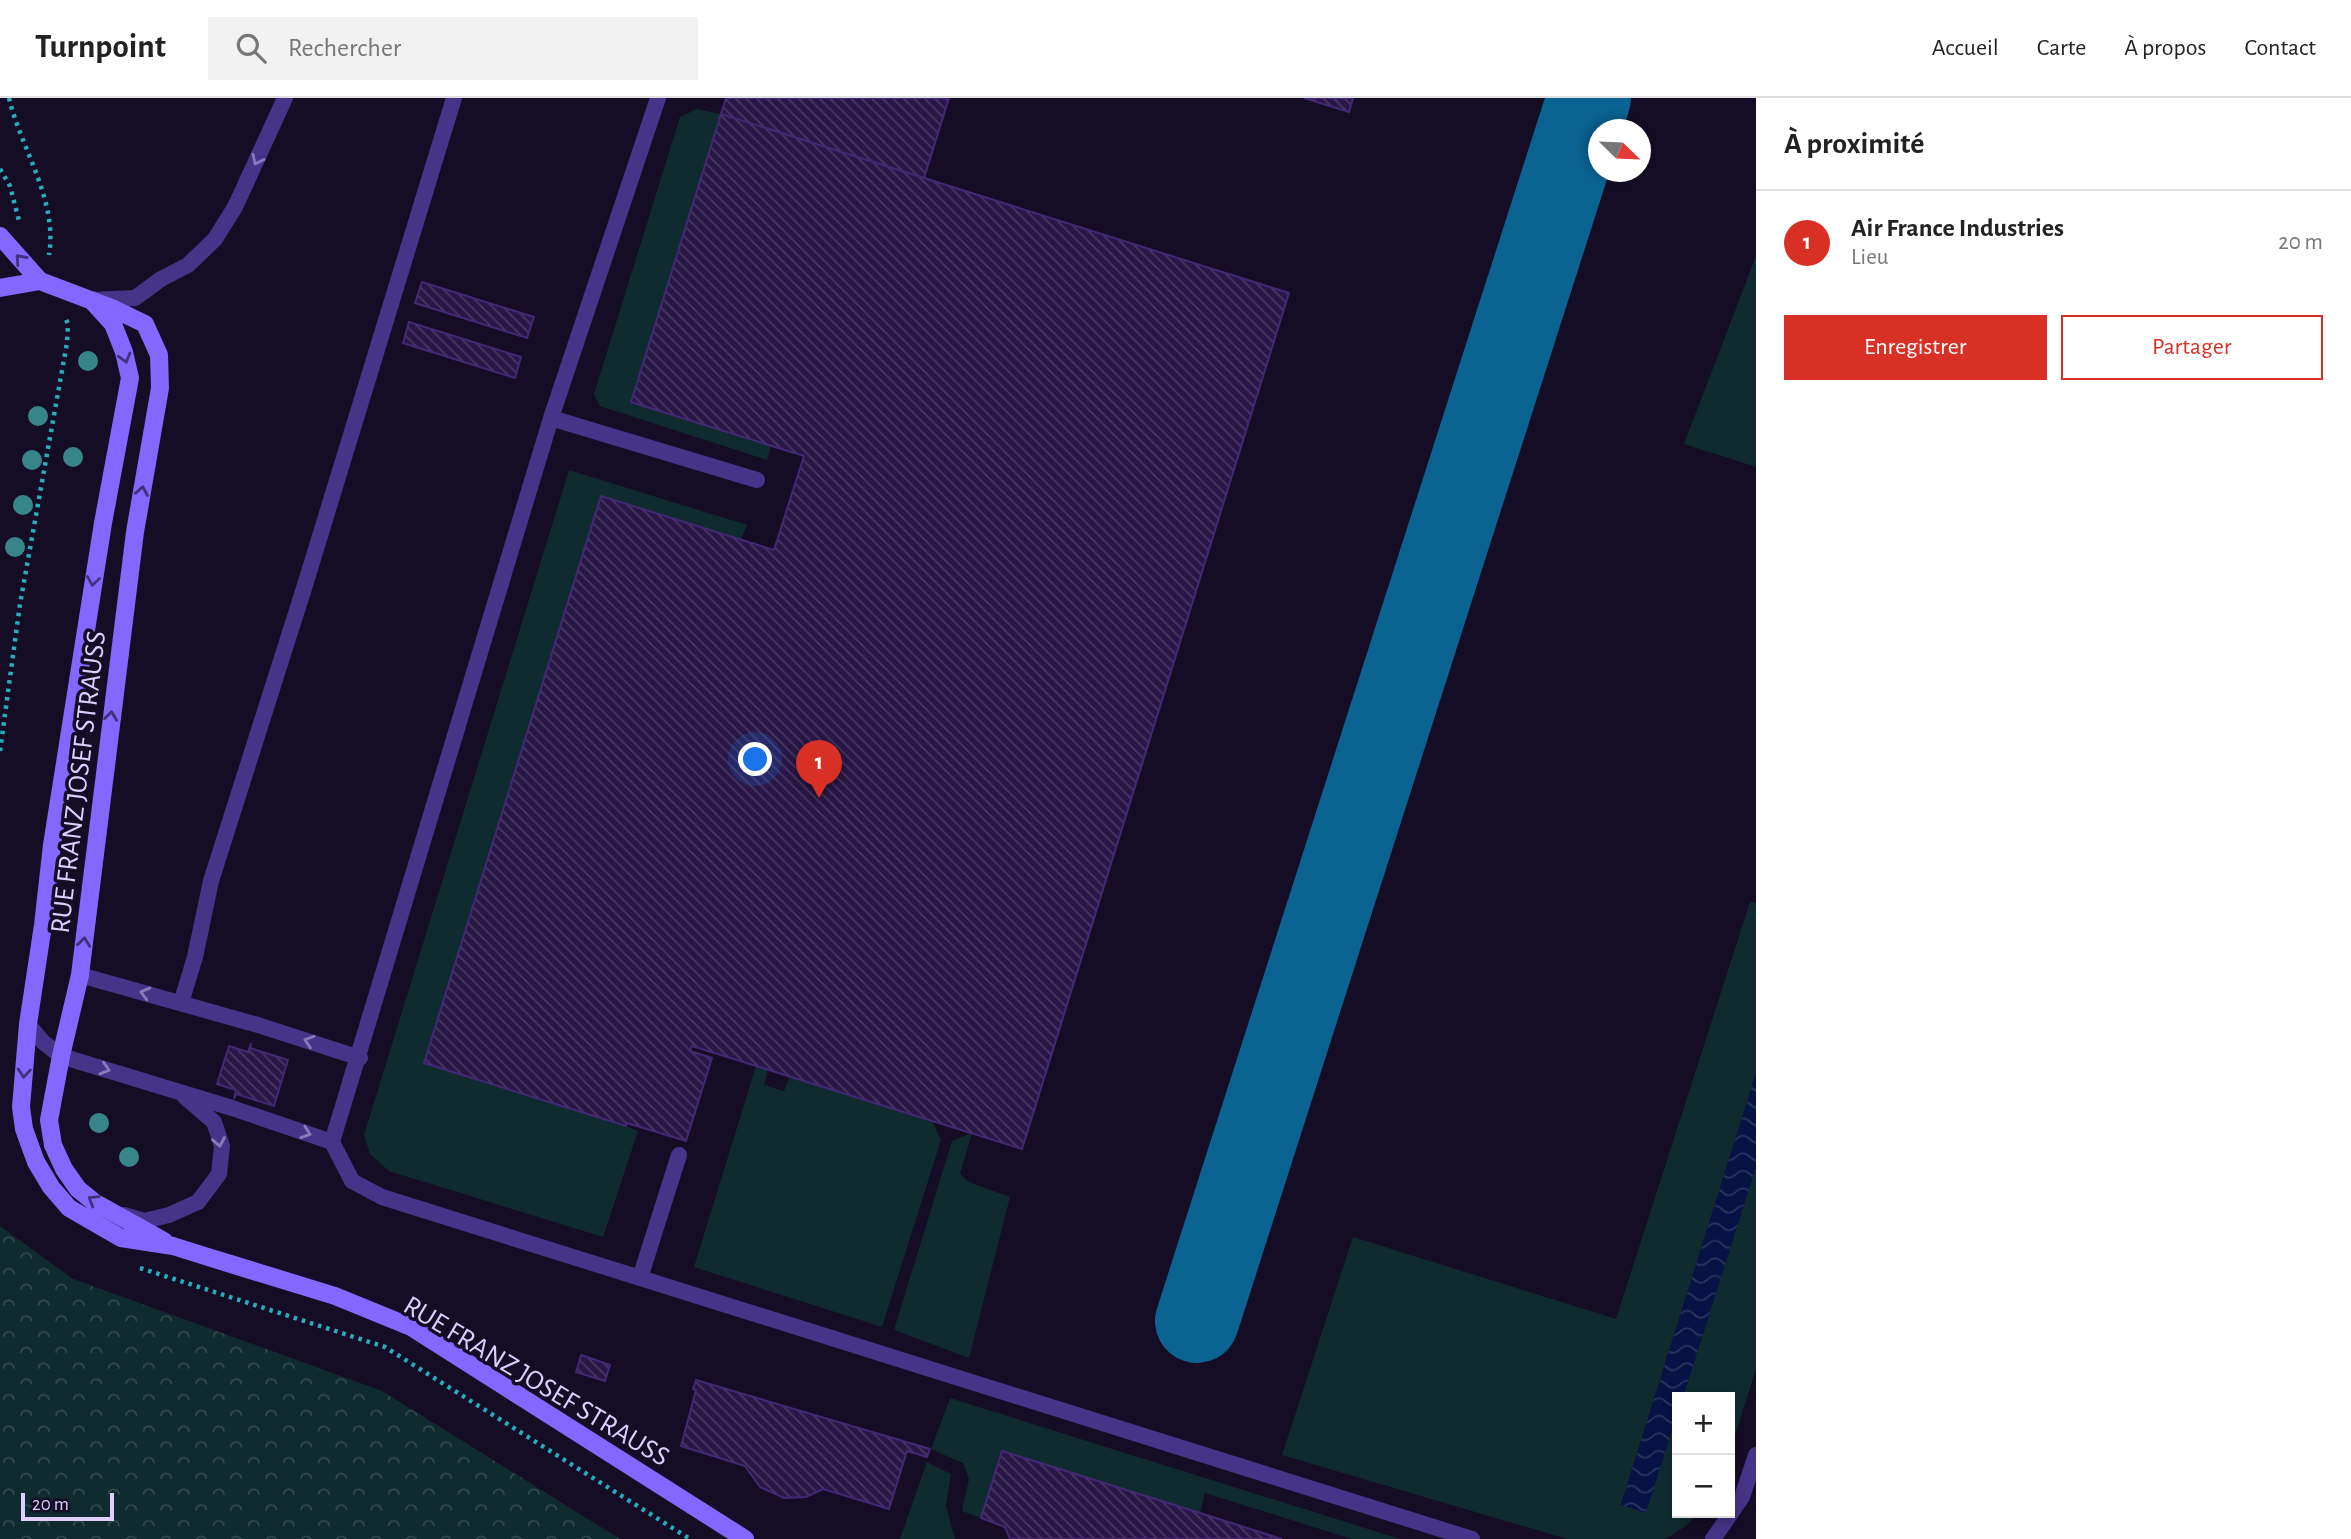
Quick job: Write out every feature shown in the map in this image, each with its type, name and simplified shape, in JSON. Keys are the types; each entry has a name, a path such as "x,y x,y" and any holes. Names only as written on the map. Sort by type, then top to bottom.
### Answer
{"street":[{"name":"RUE FRANZ JOSEF STRAUSS","path":"0,236 40,281 145,324 159,355 160,388 135,532 80,975 49,1121 53,1145 64,1170 78,1189 94,1202 173,1246"},
{"path":"0,288 40,281"},
{"name":"RUE FRANZ JOSEF STRAUSS","path":"91,300 113,324 130,377 100,536 52,845 28,1024 21,1107 24,1129 36,1162 51,1187 69,1208 121,1238 173,1246 335,1296 411,1327 745,1539"}],"lane":[{"path":"91,300 135,298 161,279 188,265 215,239 236,207 285,98"},
{"path":"181,1003 195,957 211,881 302,596 454,98"},
{"path":"332,1142 551,418 658,98"},
{"path":"551,418 757,480"},
{"path":"80,975 359,1058"},
{"path":"28,1024 43,1042 61,1056 332,1142 352,1181 382,1197 1472,1539"},
{"path":"118,1214 144,1221 169,1215 198,1202 219,1174 222,1146 214,1122 178,1091"},
{"path":"640,1278 679,1155"},
{"path":"1713,1539 1742,1497 1756,1455"}],"path":[{"path":"9,98 46,207 52,239 49,257"},
{"path":"0,751 20,604 67,343 68,324 61,310"},
{"path":"138,1267 385,1347 690,1539"}],"green space":[{"path":"697,109 721,114 771,446 767,460 600,406 594,394 680,117"},
{"path":"1756,256 1756,467 1684,444"},
{"path":"569,470 747,525 741,539 601,496 424,1062 638,1131 603,1237 389,1171 370,1154 364,1135"},
{"path":"1750,902 1756,903 1756,1073 1621,1504 1646,1512 1672,1430 1672,1518 1693,1518 1666,1539 1567,1539 1282,1455 1353,1237 1616,1319"},
{"path":"756,1066 768,1069 764,1085 784,1091 790,1076 932,1121 941,1140 882,1327 694,1267"},
{"path":"972,1133 960,1174 969,1182 1010,1197 969,1358 894,1330 952,1141"},
{"path":"1756,1167 1756,1369 1735,1435 1735,1392 1685,1392"},
{"path":"0,1226 73,1279 382,1391 620,1539 0,1539"},
{"path":"950,1398 1400,1539 1352,1539 1205,1493 1200,1513 1002,1452 981,1518 962,1511 969,1479 963,1463 931,1449"},
{"path":"927,1462 951,1474 946,1506 955,1539 900,1539"}],"water":[{"path":"1756,1073 1756,1167 1685,1392 1672,1392 1672,1430 1646,1513 1621,1505"}],"building":[{"path":"726,98 949,98 924,178 721,114"},
{"path":"1304,98 1353,98 1349,112"},
{"path":"721,114 1289,293 1022,1149 692,1046 690,1051 712,1058 686,1141 627,1123 626,1126 424,1063 601,496 774,550 804,456 631,402"},
{"path":"422,282 534,317 527,338 415,303"},
{"path":"409,322 521,357 515,378 403,343"},
{"path":"251,1043 250,1048 288,1060 274,1106 236,1094 234,1099 236,1090 217,1084 229,1046 248,1052"},
{"path":"581,1355 610,1365 605,1381 576,1372"},
{"path":"696,1380 930,1449 927,1457 907,1451 889,1509 823,1489 806,1497 784,1498 760,1487 745,1466 681,1446 696,1390 693,1389"},
{"path":"1002,1451 1282,1539 1010,1539 1005,1527 981,1518"}],"taxiway":[{"path":"1197,1321 1589,98"}],"place":[{"name":"Air France Industries","path":"819,798"}]}
